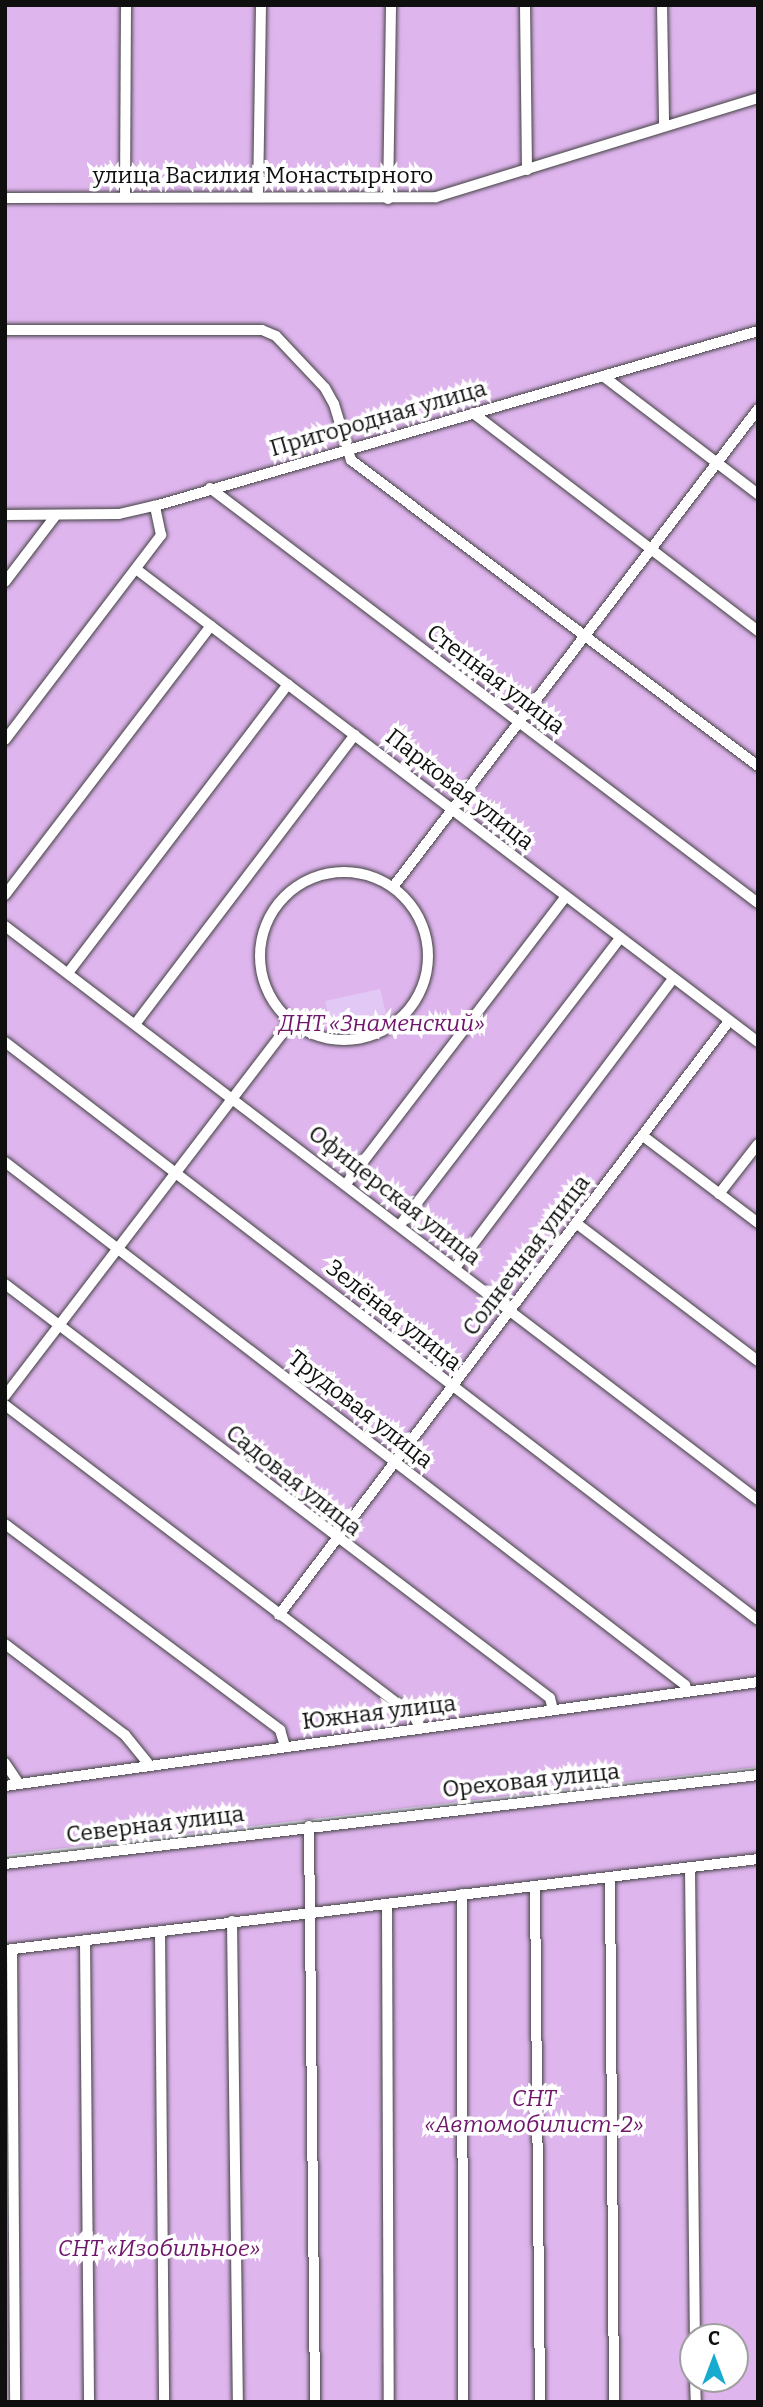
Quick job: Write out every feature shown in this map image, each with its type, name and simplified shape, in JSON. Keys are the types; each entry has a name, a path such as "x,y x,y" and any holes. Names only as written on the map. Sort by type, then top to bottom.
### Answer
{"street":[{"path":"125,196 126,5"},
{"path":"258,197 261,5"},
{"path":"388,199 391,5"},
{"path":"525,5 527,170"},
{"path":"662,5 664,123"},
{"name":"улица Василия Монастырного","path":"5,198 436,197 527,170 544,161 664,123 758,98"},
{"path":"5,330 262,330 276,335 325,388 334,404 351,460 758,766"},
{"name":"Пригородная улица","path":"5,515 119,514 155,506 758,331"},
{"path":"603,376 758,494"},
{"path":"393,887 758,410"},
{"path":"473,413 758,631"},
{"name":"Степная улица","path":"210,488 758,903"},
{"path":"5,740 161,535 155,506"},
{"path":"5,582 56,515"},
{"name":"Парковая улица","path":"136,569 454,809 565,898 758,1042"},
{"path":"5,895 211,626"},
{"path":"68,973 288,684"},
{"path":"136,1023 355,735"},
{"path":"333,872 360,873 393,887 415,911 425,934 426,972 411,1006 394,1023 372,1035 347,1040 322,1037 291,1021 269,995 261,969 260,942 269,917 285,895 307,880 333,872"},
{"path":"346,1184 565,898"},
{"name":"Офицерская улица","path":"5,926 234,1097 758,1500"},
{"path":"400,1225 620,938"},
{"path":"454,1268 673,979"},
{"path":"5,1396 117,1247 178,1173 291,1021"},
{"name":"Солнечная улица","path":"279,1615 729,1021"},
{"name":"Зелёная улица","path":"5,1042 758,1620"},
{"path":"643,1136 758,1223"},
{"path":"719,1194 758,1144"},
{"name":"Трудовая улица","path":"5,1162 685,1685 687,1692"},
{"path":"576,1223 758,1361"},
{"name":"Садовая улица","path":"5,1284 337,1540 550,1698 553,1710"},
{"path":"5,1405 414,1716 420,1728"},
{"path":"5,1524 280,1730 285,1746"},
{"path":"5,1644 125,1735 148,1763"},
{"name":"Южная улица","path":"5,1786 148,1763 758,1682"},
{"path":"5,1763 19,1784"},
{"name":"Ореховая улица","path":"309,1826 758,1775"},
{"path":"309,1826 314,2402"},
{"name":"Северная улица","path":"5,1864 309,1826"},
{"path":"15,2402 9,1950 308,1911 387,1904 758,1859"},
{"path":"690,1868 695,2323"},
{"path":"610,1877 614,2402"},
{"path":"535,1886 540,2402"},
{"path":"462,1894 463,2402"},
{"path":"387,1904 389,2402"},
{"path":"232,1921 238,2402"},
{"path":"160,1932 164,2402"},
{"path":"85,1940 89,2402"}],"green space":[{"name":"ДНТ «Знаменский»","path":"5,5 758,5 758,1767 5,1855"},
{"name":"СНТ «Автомобилист-2»","path":"758,1775 758,2402 5,2402 5,1864"}],"shaded area":[{"path":"380,989 386,1014 331,1027 325,1001"}],"park label":[{"name":"СНТ «Изобильное»","path":"159,2248"}]}
